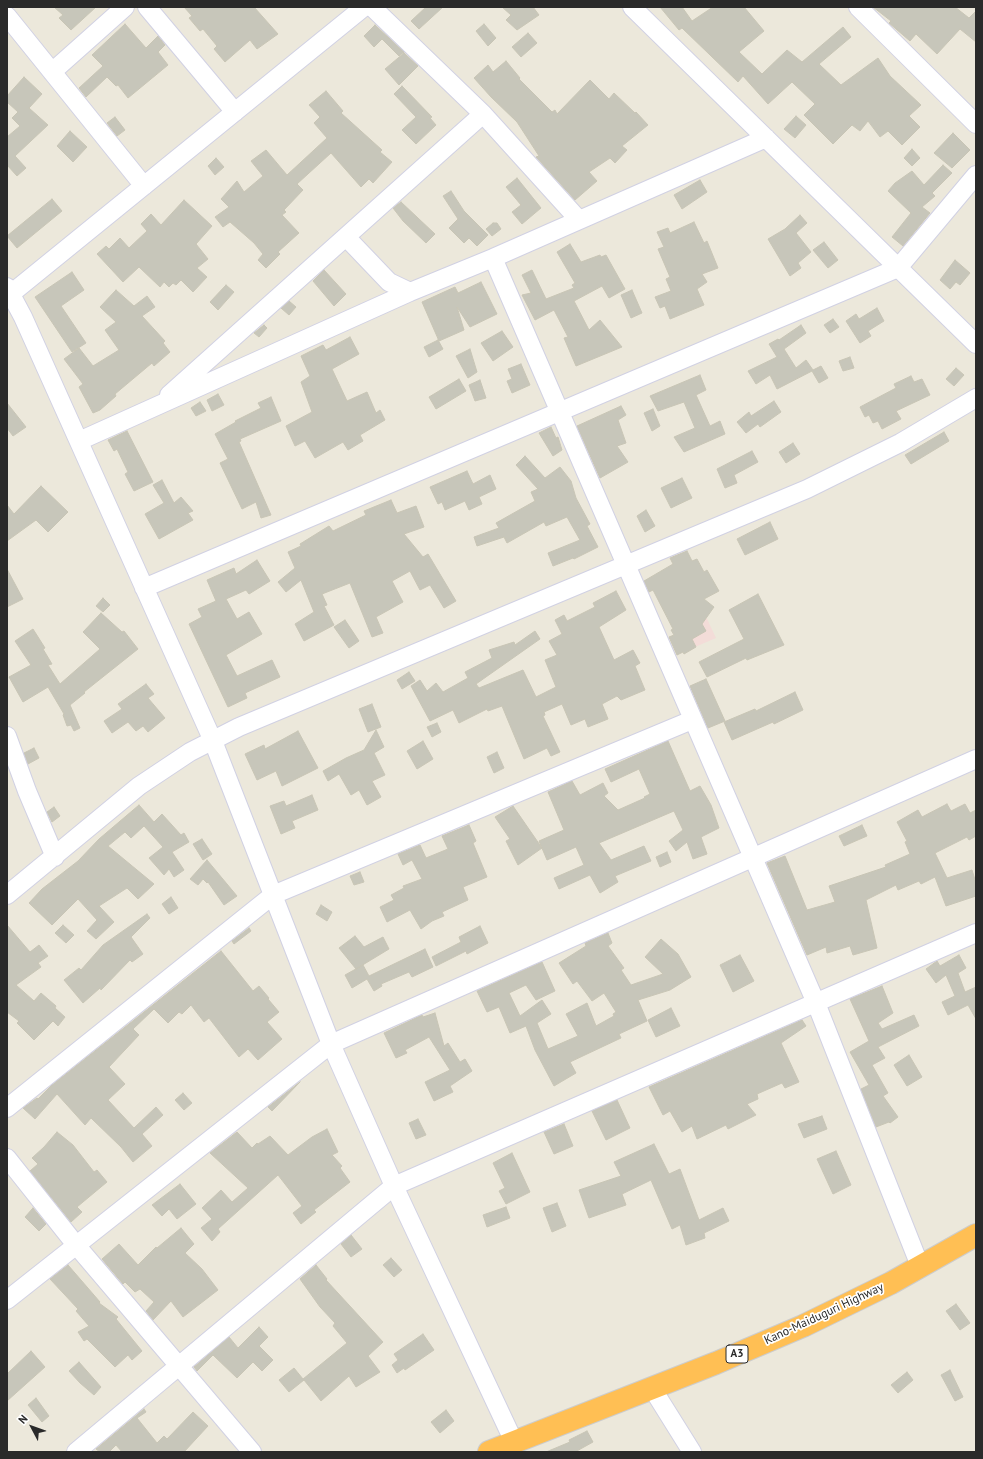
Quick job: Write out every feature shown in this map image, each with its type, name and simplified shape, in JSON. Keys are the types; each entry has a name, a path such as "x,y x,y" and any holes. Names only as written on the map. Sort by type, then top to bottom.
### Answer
{"highway":[{"name":"Kano-Maiduguri Highway","path":"489,1452 652,1388 803,1326 891,1283 976,1235"}],"street":[{"path":"52,72 124,7"},
{"path":"146,7 235,112"},
{"path":"364,7 144,186 9,293 79,441 213,741 331,1044 394,1186 514,1442"},
{"path":"372,7 483,114 579,220"},
{"path":"632,7 976,344"},
{"path":"858,7 976,124"},
{"path":"7,16 144,186"},
{"path":"156,407 483,114"},
{"path":"79,441 410,292 494,258 766,138"},
{"path":"144,588 898,268 976,175"},
{"path":"346,237 389,282 410,292"},
{"path":"494,258 692,720 816,1003 920,1266"},
{"path":"7,896 139,786 190,752 239,727 806,488 900,443 976,398"},
{"path":"7,1108 273,895 692,720"},
{"path":"7,736 26,791 55,857"},
{"path":"7,1300 331,1044 976,759"},
{"path":"7,779 26,791"},
{"path":"76,1452 394,1186 976,933"},
{"path":"7,1158 76,1245 252,1452"},
{"path":"652,1388 692,1452"}],"shaded area":[{"path":"702,608 716,638 688,650"}],"building":[{"path":"54,7 96,7 71,30 59,18 63,15"},
{"path":"184,7 254,7 278,34 257,49 250,40 225,62 214,49 217,46 203,29 200,31 189,18 192,16"},
{"path":"426,7 443,7 419,29 411,21"},
{"path":"502,7 533,7 539,15 517,30 506,20 511,15"},
{"path":"660,7 682,7 692,21 713,7 744,7 764,31 739,52 762,74 787,50 802,62 843,27 851,37 819,64 841,85 878,58 890,76 921,105 909,116 920,127 902,145 888,131 880,137 868,121 860,131 852,125 833,144 804,115 815,104 792,82 768,104 743,76 738,82 682,28 679,30"},
{"path":"873,7 955,7 969,18 976,11 976,42 960,29 937,54 916,34 910,41 889,23 891,21"},
{"path":"125,24 146,48 158,36 165,45 158,52 168,65 128,98 118,85 116,86 107,77 86,97 79,88 103,66 92,55"},
{"path":"484,24 496,38 488,46 476,31"},
{"path":"375,25 404,52 399,56 382,39 374,47 364,36"},
{"path":"528,33 537,43 521,57 512,47"},
{"path":"404,53 418,66 399,85 385,69"},
{"path":"506,61 520,78 519,79 552,112 555,110 557,114 590,80 609,99 614,93 635,113 636,112 648,125 622,146 627,150 615,163 610,158 589,172 597,181 575,200 536,157 539,156 517,122 474,78 488,65 493,72"},
{"path":"24,77 42,94 29,108 48,125 15,156 26,168 17,176 7,165 7,137 20,126 12,118 18,112 7,102 7,96"},
{"path":"402,86 432,117 430,118 436,125 416,144 402,130 416,117 394,94"},
{"path":"326,91 343,111 341,113 382,150 380,152 392,162 373,183 369,179 361,187 331,153 297,184 303,190 284,210 286,212 282,215 299,233 278,252 280,254 266,268 258,260 263,254 254,243 230,222 223,227 215,217 229,207 221,199 237,181 244,192 263,176 251,161 266,150 287,175 327,138 314,123 320,117 309,105"},
{"path":"796,116 806,125 795,138 784,129"},
{"path":"115,117 125,130 117,136 107,123"},
{"path":"70,131 87,147 73,162 57,146"},
{"path":"953,133 970,150 952,168 934,153"},
{"path":"912,149 920,158 912,166 904,158"},
{"path":"216,158 224,167 215,175 208,166"},
{"path":"943,165 952,173 932,193 935,196 922,207 930,213 903,246 892,237 911,213 888,191 895,183 912,171 924,185"},
{"path":"517,178 541,208 522,224 512,212 521,205 506,187"},
{"path":"700,180 707,192 682,209 674,195"},
{"path":"451,191 464,211 488,235 477,246 469,238 464,243 449,228 458,219 443,196"},
{"path":"52,199 62,211 17,248 7,236"},
{"path":"184,200 212,226 196,244 208,259 197,268 207,277 193,292 181,280 176,285 173,283 169,287 164,282 160,287 139,267 123,282 97,254 106,246 109,249 120,238 129,248 147,231 141,224 151,214 161,225"},
{"path":"401,202 435,234 426,243 403,221 393,208"},
{"path":"800,215 807,223 796,233 811,252 798,263 801,268 790,276 768,239 785,229"},
{"path":"694,222 704,243 707,241 718,268 702,274 707,282 697,289 704,305 670,319 665,306 660,308 655,297 671,291 666,279 670,277 658,249 664,247 657,232 668,228 670,233"},
{"path":"493,223 497,223 501,229 492,236 486,229"},
{"path":"824,242 838,260 828,268 813,250"},
{"path":"570,244 581,262 600,255 601,257 606,255 625,289 609,298 602,286 574,301 589,330 600,320 622,347 576,366 564,338 568,337 554,310 535,320 522,295 531,293 522,275 532,270 546,299 574,288 572,285 575,283 557,252"},
{"path":"955,260 970,273 960,285 956,282 950,289 940,280"},
{"path":"324,270 346,294 334,306 313,281"},
{"path":"72,272 84,290 61,306 86,343 72,352 35,297"},
{"path":"481,282 497,314 470,327 457,307 464,330 439,341 422,302 455,287 458,293"},
{"path":"226,285 234,292 218,310 210,302"},
{"path":"116,290 134,306 147,296 155,307 142,316 165,341 163,343 170,352 154,366 152,363 115,394 116,396 100,410 93,413 79,387 83,384 64,359 79,348 93,366 119,350 105,330 116,322 100,307"},
{"path":"632,290 642,313 631,318 621,295"},
{"path":"289,301 296,307 289,315 281,308"},
{"path":"877,308 884,321 868,331 871,336 860,343 846,321 856,314 859,319"},
{"path":"833,319 839,327 830,333 824,325"},
{"path":"264,325 267,328 259,337 254,333"},
{"path":"801,325 806,333 784,349 796,368 806,360 813,370 821,366 828,378 819,383 812,371 777,389 770,375 756,384 748,371 777,357 769,344 778,339 779,340"},
{"path":"502,331 513,347 493,361 481,343"},
{"path":"350,337 359,354 332,369 347,401 367,392 376,413 380,410 385,420 360,435 363,441 348,450 343,442 315,458 305,441 295,446 286,426 312,412 301,382 310,376 301,356 323,345 326,350"},
{"path":"438,340 443,349 429,357 424,347"},
{"path":"470,349 477,372 468,378 456,356"},
{"path":"850,357 854,368 843,371 839,361"},
{"path":"521,364 530,385 512,393 507,381 512,379 508,369"},
{"path":"956,368 964,375 954,386 946,379"},
{"path":"700,375 706,390 696,395 710,426 720,421 725,434 684,452 674,437 695,428 684,402 658,411 650,396"},
{"path":"911,376 914,382 922,379 930,395 896,411 901,419 882,429 878,421 873,423 869,415 865,417 860,407 896,388 894,384"},
{"path":"459,379 466,391 436,409 429,397"},
{"path":"480,380 486,398 475,401 469,385"},
{"path":"218,394 224,405 212,411 207,400"},
{"path":"271,397 281,421 240,439 241,441 239,442 271,515 261,518 256,502 242,509 220,463 228,459 215,434 236,422 235,421 261,408 258,403"},
{"path":"774,401 781,412 760,427 758,424 746,433 737,422 749,412 751,416"},
{"path":"200,402 206,411 196,416 191,408"},
{"path":"7,403 26,427 13,436 7,428"},
{"path":"621,406 626,415 618,420 626,443 617,446 628,462 600,478 577,426"},
{"path":"653,409 660,426 652,431 644,413"},
{"path":"551,427 556,438 558,437 562,450 553,456 539,433"},
{"path":"127,431 153,482 134,491 125,474 128,472 117,449 114,451 108,440"},
{"path":"944,432 949,441 911,464 905,455"},
{"path":"793,443 800,454 786,463 779,452"},
{"path":"752,451 758,462 734,475 737,483 725,488 717,469"},
{"path":"525,456 545,478 560,467 571,481 576,498 590,524 587,526 598,547 574,559 573,558 553,566 548,553 580,540 567,517 546,526 544,522 507,543 504,537 477,546 474,537 499,528 496,523 535,501 531,492 538,489 516,465"},
{"path":"467,471 473,484 490,475 496,489 479,497 482,504 469,510 465,501 445,510 442,502 438,504 430,487"},
{"path":"682,478 692,498 671,508 661,488"},
{"path":"162,480 174,503 181,497 193,511 188,513 193,520 159,539 145,514 164,503 153,485"},
{"path":"41,486 68,512 48,532 36,520 7,541 7,505 14,514"},
{"path":"391,500 397,513 416,506 424,527 404,534 423,557 428,554 456,601 444,608 430,585 420,590 410,571 392,581 403,602 376,617 383,633 372,637 350,583 322,594 327,605 324,606 334,625 304,641 295,624 314,612 301,580 286,592 278,582 295,568 288,552 301,546 300,544 329,526 333,531 366,515 364,511"},
{"path":"646,510 655,526 645,532 637,516"},
{"path":"770,522 778,539 745,555 737,539"},
{"path":"687,551 692,561 697,559 704,572 707,570 719,591 704,599 714,607 702,624 706,631 692,639 696,647 684,654 683,652 677,655 669,637 674,635 671,630 673,629 653,590 649,592 644,581 673,564 670,558"},
{"path":"257,560 270,581 249,594 246,590 226,599 237,619 249,612 262,634 226,655 237,676 272,660 280,677 245,693 247,698 228,707 189,624 202,617 198,609 216,601 207,580 234,568 236,574"},
{"path":"7,569 23,599 7,607"},
{"path":"616,591 626,610 599,627 614,660 633,650 640,663 635,666 645,690 621,700 617,696 602,704 608,719 588,727 585,719 571,725 562,704 544,712 545,715 543,716 560,752 551,756 547,748 524,759 502,706 488,711 487,709 459,723 453,710 430,721 411,686 420,680 427,691 436,683 443,692 468,678 465,672 492,658 489,650 514,642 515,645 535,631 540,639 476,684 479,688 523,670 536,697 556,687 545,660 557,655 549,641 562,634 555,620 564,615 567,621 595,607 593,603"},
{"path":"758,594 784,645 747,660 746,658 707,677 699,662 744,639 729,610"},
{"path":"103,598 110,605 103,612 96,606"},
{"path":"101,613 122,632 124,631 138,649 70,705 80,728 74,731 71,725 67,726 63,715 64,714 48,687 23,702 9,677 31,665 15,641 33,629 45,648 43,649 52,664 48,665 60,684 100,649 83,632"},
{"path":"345,620 359,641 349,648 334,627"},
{"path":"409,672 415,681 402,689 397,680"},
{"path":"706,679 725,721 708,728 690,686"},
{"path":"146,684 154,694 148,698 165,718 148,732 143,726 136,731 128,722 112,733 104,721 122,709 118,704"},
{"path":"795,692 803,710 774,724 773,722 732,740 724,722 755,709 756,711"},
{"path":"372,704 381,727 368,732 359,709"},
{"path":"437,723 441,732 432,737 427,727"},
{"path":"376,730 384,747 374,753 385,775 372,781 381,797 367,805 359,790 351,795 339,774 328,781 323,771 364,750"},
{"path":"298,731 318,768 282,786 276,771 257,780 245,754 264,745 265,749"},
{"path":"423,741 433,759 417,769 407,751"},
{"path":"668,741 690,791 700,786 711,805 719,828 701,837 707,854 693,859 687,842 676,851 669,841 683,830 674,811 599,843 611,860 644,846 651,861 615,876 618,882 600,893 590,875 559,889 554,878 584,865 576,847 547,860 539,841 564,830 548,792 572,781 580,795 603,783 608,793 604,796 618,810 645,798 644,797 650,794 639,769 611,782 605,769"},
{"path":"34,748 39,758 28,764 24,753"},
{"path":"497,752 504,768 494,773 487,757"},
{"path":"312,795 318,810 292,821 295,828 281,834 270,806 284,801 286,806"},
{"path":"947,804 951,811 965,804 970,813 976,810 976,836 969,840 967,837 935,853 947,878 972,870 976,883 976,896 946,906 935,877 921,884 919,881 898,890 896,885 866,900 877,948 853,955 850,946 827,953 826,947 807,955 767,863 785,856 807,910 835,902 829,886 886,867 885,865 910,854 905,842 907,841 897,822 918,810 922,817"},
{"path":"139,805 154,822 162,814 181,835 184,833 189,842 172,852 184,870 174,877 169,869 164,875 149,858 163,847 144,826 131,838 125,832 108,846 154,884 138,899 127,888 99,906 114,922 96,939 87,931 97,920 78,899 52,925 29,903 42,889 78,861 99,839"},
{"path":"513,806 542,848 518,865 506,841 510,839 495,817"},
{"path":"54,807 60,816 52,822 47,812"},
{"path":"469,825 476,841 473,843 487,877 463,887 468,900 442,912 444,916 432,921 421,929 410,910 387,922 380,907 394,900 391,895 404,888 403,886 422,879 412,860 403,865 398,854 420,845 426,858 448,849 442,836"},
{"path":"862,825 867,836 844,846 839,836"},
{"path":"202,839 212,854 203,860 193,844"},
{"path":"667,852 671,862 660,867 656,857"},
{"path":"207,860 237,896 224,905 208,882 207,883 203,879 198,885 190,879"},
{"path":"360,872 364,882 354,885 350,876"},
{"path":"171,897 178,908 169,914 162,904"},
{"path":"321,905 332,912 327,921 316,914"},
{"path":"147,914 150,918 131,937 143,954 132,962 130,960 101,990 100,988 83,1003 64,980 79,968 81,970 103,945"},
{"path":"7,925 30,952 39,945 48,956 38,963 41,967 16,985 34,1001 41,993 56,1006 55,1008 65,1017 58,1026 53,1021 34,1040 17,1023 19,1021 7,1012"},
{"path":"63,925 74,935 66,943 55,933"},
{"path":"480,926 488,943 467,954 466,951 436,966 432,957 461,942 459,937"},
{"path":"249,928 251,931 234,944 232,941"},
{"path":"608,933 612,943 608,946 624,968 621,970 631,985 663,974 645,957 661,939 678,954 691,977 670,990 638,1000 647,1021 619,1034 621,1038 570,1062 576,1073 554,1086 535,1050 526,1026 510,1033 499,1007 487,1012 477,991 542,962 555,991 536,1000 526,985 509,993 520,1016 542,1000 551,1014 537,1023 548,1049 578,1036 566,1014 587,1003 596,1026 614,1016 613,1014 616,1012 604,993 592,1001 577,981 573,984 559,963 586,946 585,943"},
{"path":"355,936 364,947 383,937 389,949 356,969 339,948"},
{"path":"425,949 433,967 412,977 409,972 381,984 382,986 374,991 367,979 352,988 345,975 363,965 369,976"},
{"path":"221,951 253,991 259,986 279,1012 267,1022 282,1039 258,1060 248,1049 239,1057 209,1018 204,1022 191,1005 182,1014 179,1012 168,1023 154,1009 133,1029 139,1035 109,1067 125,1084 108,1100 134,1128 156,1107 163,1115 142,1134 152,1146 133,1162 121,1147 91,1118 85,1125 57,1094 35,1119 23,1108 37,1098 38,1099 52,1085"},
{"path":"740,955 754,981 733,992 720,965"},
{"path":"959,955 966,968 958,973 965,992 976,987 976,1019 968,1005 948,1015 942,1002 955,996 946,975 936,983 926,969 937,961 940,966"},
{"path":"882,986 893,1013 878,1023 882,1029 914,1015 919,1026 878,1047 885,1058 872,1065 888,1093 883,1096 898,1117 890,1123 889,1122 876,1127 861,1089 869,1085 850,1052 869,1041 850,999"},
{"path":"671,1008 680,1026 656,1037 648,1020"},
{"path":"435,1013 444,1046 448,1043 460,1062 465,1059 472,1071 450,1086 453,1092 434,1101 425,1082 450,1070 429,1037 405,1050 407,1053 396,1058 384,1033 422,1015 423,1017"},
{"path":"802,1020 806,1026 781,1043 799,1082 785,1088 782,1083 757,1094 758,1099 747,1104 756,1115 728,1129 726,1125 697,1139 692,1126 682,1132 670,1111 663,1115 649,1087"},
{"path":"909,1055 922,1077 907,1086 894,1065"},
{"path":"300,1082 272,1111 268,1107"},
{"path":"183,1093 192,1103 184,1110 175,1100"},
{"path":"617,1100 630,1128 606,1140 592,1111"},
{"path":"822,1116 827,1129 804,1138 798,1124"},
{"path":"418,1119 426,1135 416,1139 409,1123"},
{"path":"564,1124 573,1146 554,1154 544,1132"},
{"path":"327,1129 338,1152 332,1155 342,1166 340,1168 350,1182 314,1210 316,1212 301,1224 293,1213 302,1206 278,1175 218,1229 220,1232 212,1241 201,1228 212,1219 202,1208 221,1190 232,1202 248,1188 210,1153 237,1132 252,1148 257,1143 258,1144 270,1136 288,1155 312,1137"},
{"path":"57,1132 73,1145 94,1172 97,1170 107,1182 77,1207 82,1212 71,1222 30,1171 38,1164 32,1158"},
{"path":"654,1144 669,1174 680,1169 699,1220 723,1208 729,1221 704,1233 705,1238 686,1245 680,1225 672,1229 651,1180 622,1194 626,1205 589,1218 579,1190 621,1176 614,1162"},
{"path":"836,1151 851,1185 833,1194 817,1159"},
{"path":"512,1153 530,1192 506,1204 499,1191 505,1188 493,1163"},
{"path":"180,1184 196,1204 177,1219 169,1209 162,1216 152,1205"},
{"path":"557,1203 566,1226 552,1232 543,1208"},
{"path":"506,1207 510,1218 487,1227 483,1215"},
{"path":"33,1208 46,1224 39,1231 25,1217"},
{"path":"181,1228 194,1244 185,1253 202,1269 218,1290 183,1317 171,1301 153,1320 146,1311 154,1302 140,1289 135,1292 125,1282 123,1284 102,1259 119,1244 138,1265 156,1247 157,1248"},
{"path":"351,1235 362,1249 351,1257 341,1244"},
{"path":"391,1258 402,1270 394,1277 383,1265"},
{"path":"68,1265 100,1302 99,1303 118,1317 116,1319 142,1351 132,1360 128,1355 115,1367 87,1339 84,1341 78,1332 89,1326 76,1311 78,1309 50,1279"},
{"path":"316,1265 327,1279 326,1280 383,1342 368,1356 380,1372 356,1387 349,1376 321,1401 304,1380 289,1392 279,1380 294,1368 303,1379 347,1343 333,1326 335,1323 320,1307 300,1279"},
{"path":"956,1304 970,1323 960,1330 946,1311"},
{"path":"259,1327 268,1337 259,1346 273,1360 262,1371 253,1362 237,1378 213,1355 197,1371 194,1367 229,1337 238,1348"},
{"path":"423,1334 434,1350 405,1370 404,1368 397,1373 392,1365 398,1360 394,1354"},
{"path":"31,1351 45,1367 7,1401 7,1374"},
{"path":"79,1362 101,1387 94,1395 69,1371"},
{"path":"950,1370 963,1397 955,1401 941,1375"},
{"path":"907,1372 913,1380 898,1393 891,1385"},
{"path":"36,1398 49,1416 42,1422 28,1405"},
{"path":"144,1409 146,1412 137,1418 157,1443 164,1436 167,1439 193,1412 208,1426 184,1452 122,1452 116,1445 109,1452 100,1452 96,1449"},
{"path":"446,1410 454,1421 440,1433 431,1422"},
{"path":"587,1431 593,1442 575,1452 546,1452 570,1442 569,1440"}]}
